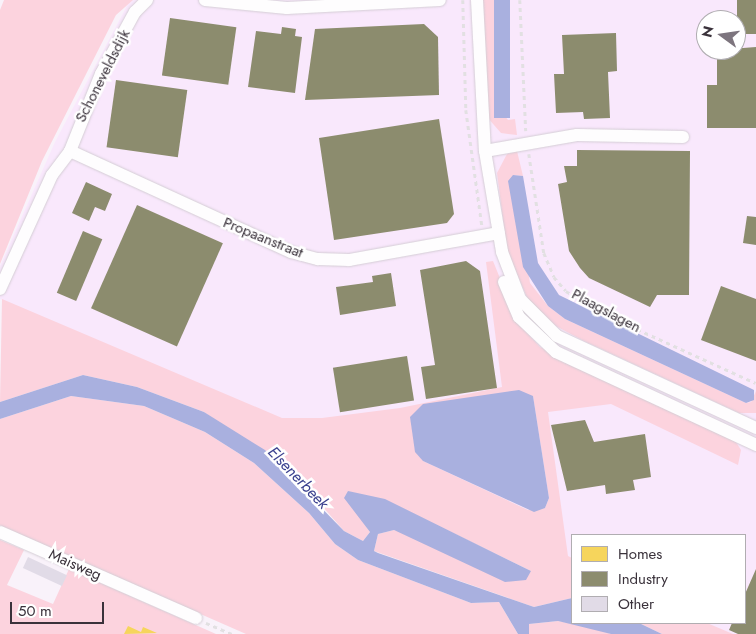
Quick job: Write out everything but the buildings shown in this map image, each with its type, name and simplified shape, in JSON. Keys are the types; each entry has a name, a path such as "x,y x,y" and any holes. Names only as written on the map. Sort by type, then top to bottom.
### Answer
{"street":[{"name":"Schoneveldsdijk","path":"0,289 52,175 70,151 102,74 135,12 147,0"},
{"path":"205,0 287,8 440,0"},
{"path":"477,0 485,151 502,252 503,277 515,310 556,352 756,445"},
{"path":"485,151 528,147 578,135 683,137"},
{"name":"Propaanstraat","path":"70,151 291,252 318,259 349,260 499,233"},
{"path":"502,252 520,299 557,336 756,428"},
{"name":"Maisweg","path":"0,532 196,618"}],"path":[{"name":"Plaagslagen","path":"520,0 528,147 544,253 554,278 566,291 608,316 756,383"},
{"path":"196,618 232,634"}],"shaded area":[{"path":"4,0 133,0 116,15 42,161 0,264 0,10"},
{"path":"130,0 756,0 756,634 725,634 703,624 746,624 746,534 571,534 571,561 0,299 0,266 55,142"},
{"path":"482,0 494,0 498,107 508,120 515,119 517,135 501,133 487,117"},
{"path":"517,151 523,176 513,175 530,283 548,306 565,319 746,403 751,402 756,391 756,413 739,413 584,341 552,324 529,302 507,251 497,173 507,154"},
{"path":"493,261 518,323 540,347 736,442 741,450 738,465 611,404 548,412 568,556 571,558 571,598 534,607 374,551 378,534 394,530 531,571 385,500 364,523 370,532 363,541 344,531 301,482 204,412 137,387 83,375 0,402 2,299 282,418 322,418 400,408 502,387 486,262","holes":["533,396 549,498 545,508 528,510 423,461"]},
{"path":"71,396 144,406 205,432 254,463 309,513 335,544 358,560 471,603 499,602 518,634 246,634 0,526 0,419"},
{"path":"0,540 24,550 7,585 53,604 69,569 216,634 0,634"},
{"path":"558,621 599,629 611,634 529,634 529,624"},
{"path":"641,624 709,624 733,634 662,634"}],"water":[{"path":"494,0 510,0 510,118 494,118"},
{"path":"513,175 523,176 538,263 559,295 754,390 754,400 746,403 565,319 548,306 523,267 508,181"},
{"path":"83,375 137,387 204,412 265,450 344,531 363,541 370,532 344,498 348,491 385,499 531,571 526,580 505,582 394,530 378,534 374,551 378,553 534,607 571,598 571,624 641,624 662,634 611,634 558,621 529,624 529,634 518,634 499,602 471,603 358,560 335,544 309,513 254,463 205,432 144,406 71,396 0,419 0,402"},
{"path":"519,390 533,396 549,498 545,508 534,512 423,461 415,452 410,417 423,404"}],"water label":[{"name":"Elsenerbeek","path":"298,478"}]}
